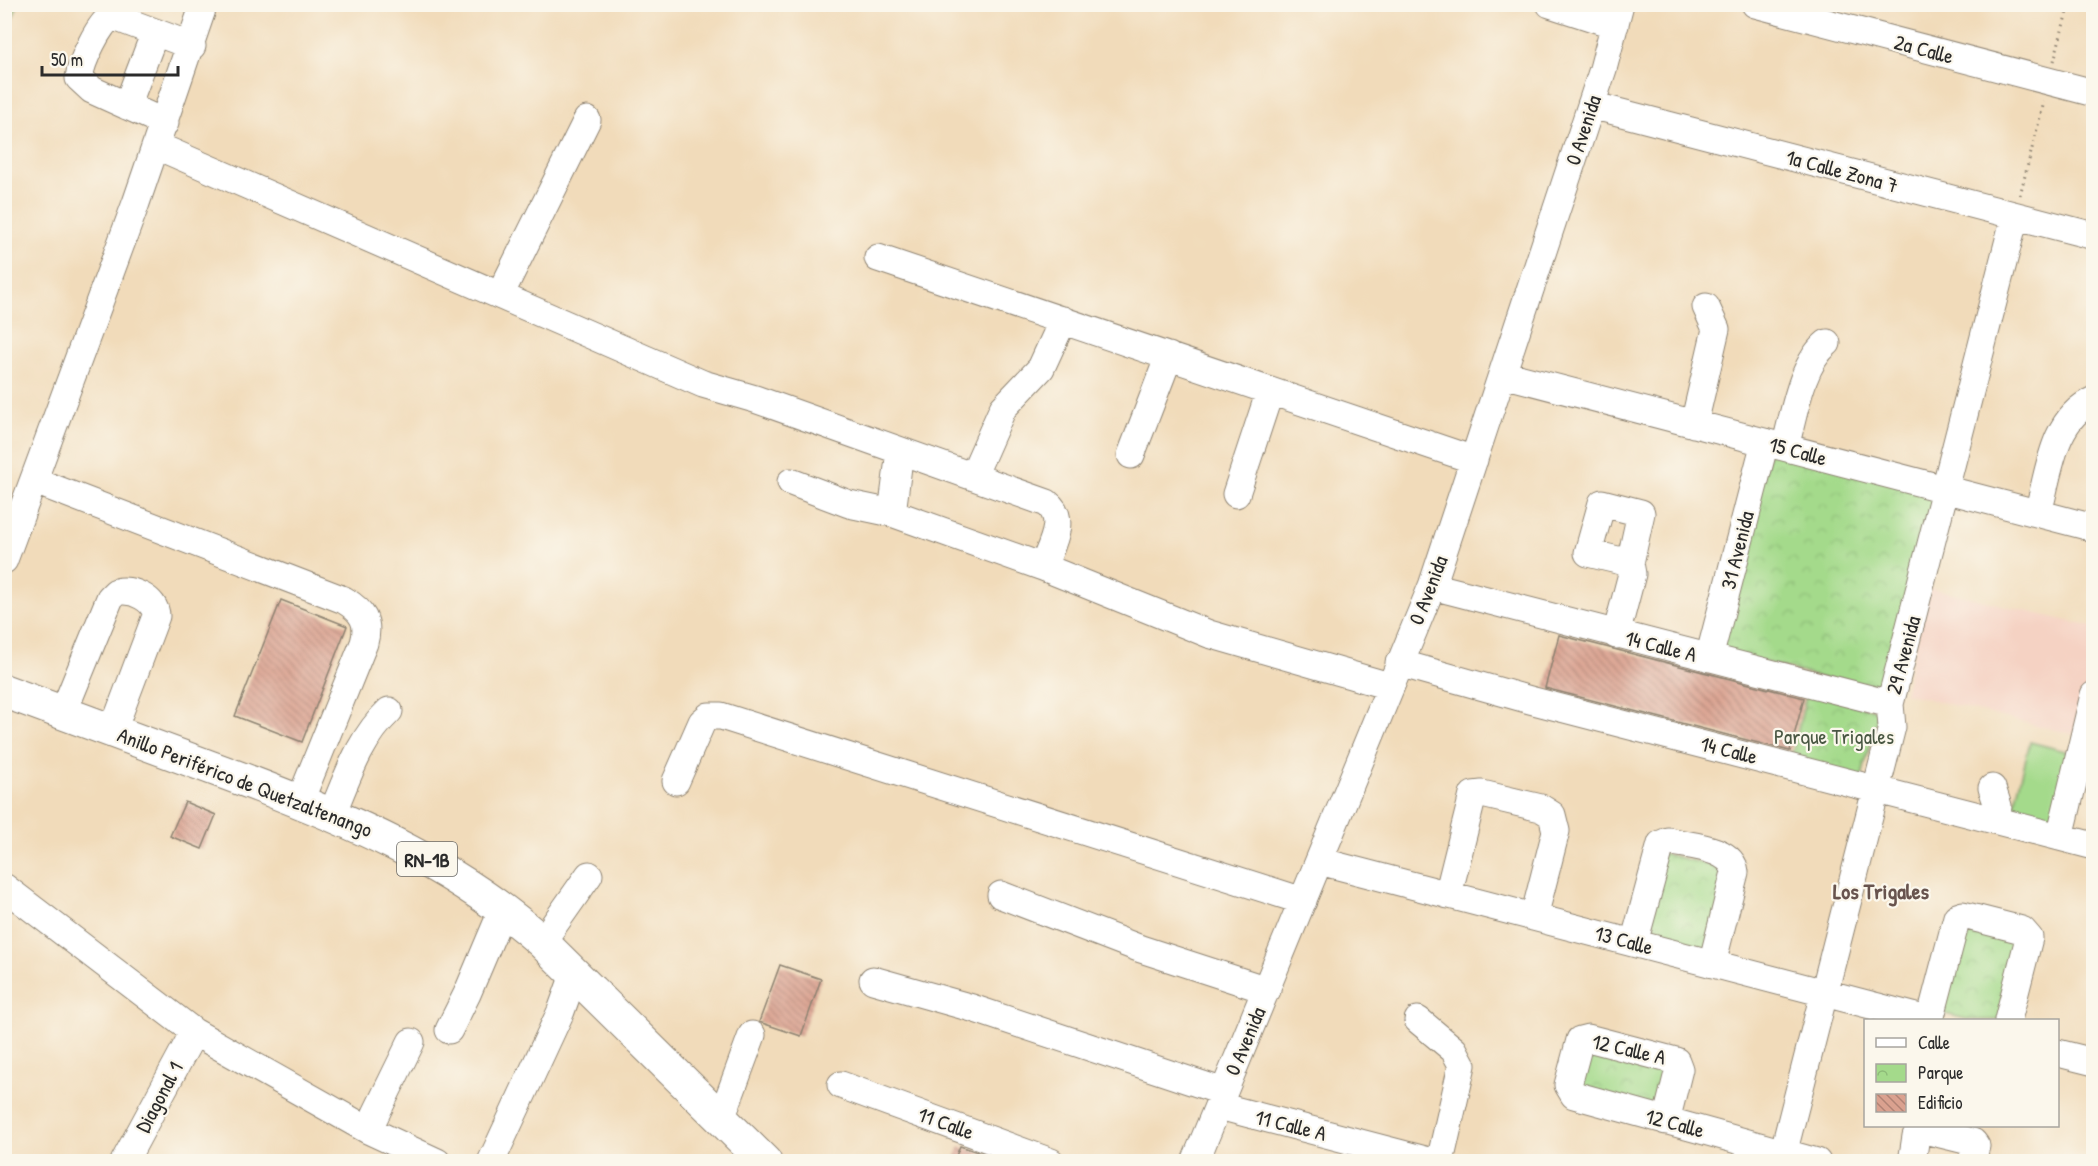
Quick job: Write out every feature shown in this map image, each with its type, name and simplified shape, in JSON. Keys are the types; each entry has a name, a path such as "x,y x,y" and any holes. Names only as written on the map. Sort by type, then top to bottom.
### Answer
{"highway":[{"name":"Anillo Periférico de Quetzaltenango","path":"4,691 300,801 436,864 503,909 542,942 765,1161"}],"street":[{"path":"4,560 15,505 35,481 161,135 204,4"},
{"path":"1550,4 1617,15"},
{"name":"2a Calle","path":"1755,4 2094,93"},
{"name":"0 Avenida","path":"1196,1161 1432,586 1591,105 1617,15"},
{"path":"192,46 112,16 104,20 80,69 79,78 92,90 127,106 161,135 500,295 703,384 750,397 1039,500 1054,508 1058,520 1042,567"},
{"path":"127,106 155,32"},
{"name":"1a Calle Zona 7","path":"1591,105 2094,236"},
{"path":"500,295 587,120"},
{"name":"29 Avenida","path":"1782,1157 1892,727 1890,704 2015,216"},
{"path":"878,258 1474,460"},
{"path":"1694,424 1716,330 1706,307"},
{"path":"973,476 1003,408 1041,368 1064,320"},
{"name":"31 Avenida","path":"1709,658 1775,445 1809,364 1817,350 1827,343"},
{"path":"1131,455 1169,356"},
{"name":"15 Calle","path":"1503,374 2094,528"},
{"path":"1236,495 1270,391"},
{"path":"2038,513 2065,422 2084,404 2094,400"},
{"path":"892,513 900,451"},
{"path":"35,481 344,600 363,614 367,623 364,643 300,801"},
{"name":"14 Calle","path":"791,482 849,504 892,513 1042,567 1209,634 1394,675 1530,700 2094,846"},
{"path":"1616,635 1632,574 1630,563 1641,513 1602,503 1588,553 1630,563"},
{"name":"14 Calle A","path":"1432,586 1890,704"},
{"path":"63,713 110,598 117,592 128,591 151,601 156,610 156,616 112,730"},
{"path":"2060,837 2094,695"},
{"path":"332,814 358,754 372,729 389,711"},
{"path":"675,781 702,722 709,716 721,716 1303,902"},
{"path":"1992,788 1998,806 1996,820"},
{"path":"1448,895 1473,795 1482,794 1536,806 1552,815 1556,831 1534,917"},
{"path":"1634,943 1663,842 1668,841 1723,854 1733,864 1734,876 1712,964"},
{"name":"13 Calle","path":"1319,861 1925,1019"},
{"path":"542,942 589,875"},
{"path":"4,887 194,1032 368,1130 436,1161"},
{"path":"1001,895 1151,952 1267,990"},
{"path":"449,1030 503,909"},
{"path":"1929,1019 1957,917 1963,915 2027,933 2029,944 2008,1019"},
{"path":"491,1161 561,1011 575,972"},
{"name":"11 Calle A","path":"873,980 972,1008 1221,1099 1433,1161"},
{"path":"1418,1020 1459,1057 1462,1074 1440,1161"},
{"name":"Diagonal 1","path":"124,1161 194,1032"},
{"path":"721,1119 752,1035"},
{"name":"12 Calle A","path":"1569,1091 1570,1075 1580,1040 1588,1038 1678,1062 1679,1069 1666,1121"},
{"path":"368,1130 411,1042"},
{"path":"2059,1053 2094,1062"},
{"name":"11 Calle","path":"841,1085 1051,1161"},
{"name":"12 Calle","path":"1569,1091 1578,1097 1666,1121 1782,1157 1817,1161"},
{"path":"1912,1161 1916,1136 1924,1130 1973,1142 1976,1146 1972,1161"}],"path":[{"path":"2015,216 2069,4"}],"shaded area":[{"path":"1930,588 2093,627 2093,668 2076,735 1904,693"}],"green space":[{"path":"4,5 18,5 5,36"},
{"path":"1770,449 1939,495 1885,695 1716,649"},
{"name":"Parque Trigales","path":"1807,693 1879,711 1861,780 1790,762"},
{"path":"2030,742 2069,752 2052,820 2013,810"},
{"path":"1662,853 1731,871 1710,953 1641,936"},
{"path":"1961,918 2023,934 2000,1019 1966,1019 1937,1012"},
{"path":"1588,1044 1675,1065 1663,1112 1576,1091"}],"building":[{"path":"281,600 347,626 302,742 235,716"},
{"path":"1559,635 1804,698 1790,751 1545,688"},
{"path":"185,802 216,815 202,849 170,836"},
{"path":"780,965 821,979 801,1036 759,1022"},
{"path":"960,1146 1004,1161 954,1161"}],"district":[{"name":"Los Trigales","path":"1881,891"}]}
